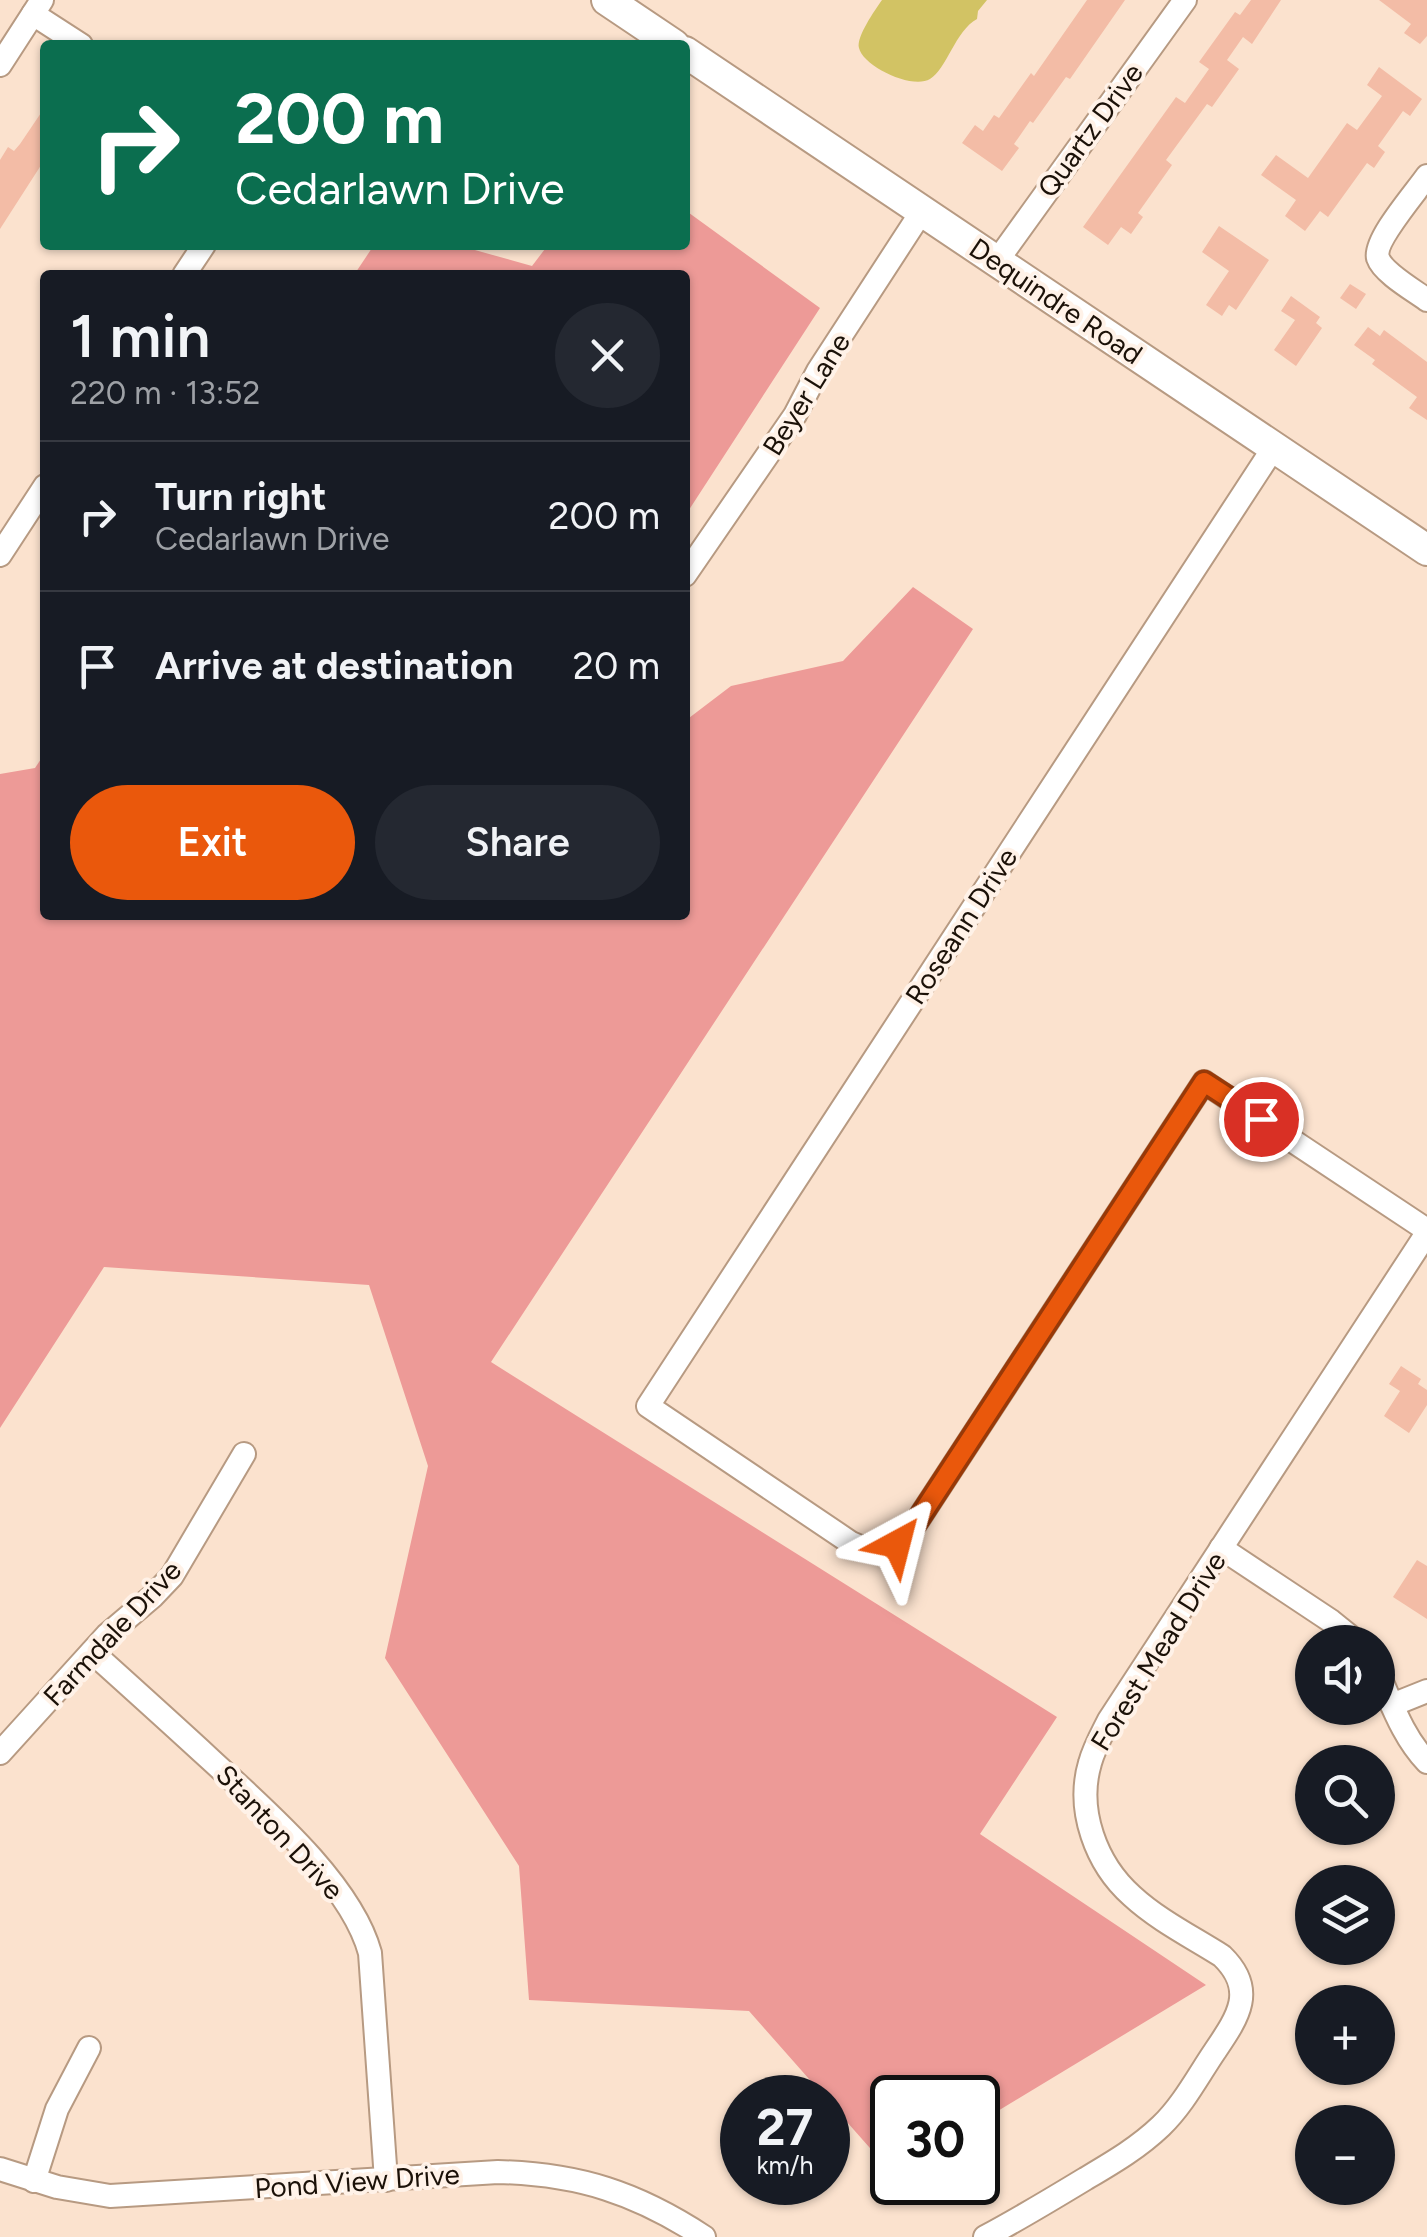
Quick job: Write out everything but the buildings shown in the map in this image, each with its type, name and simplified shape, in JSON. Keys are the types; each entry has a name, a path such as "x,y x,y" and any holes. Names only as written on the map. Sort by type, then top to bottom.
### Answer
{"main road":[{"path":"607,0 667,40"},
{"name":"Dequindre Road","path":"690,55 1427,550"}],"street":[{"name":"Quartz Drive","path":"997,261 1185,0"},
{"path":"0,64 38,7 76,40"},
{"path":"1427,176 1384,236 1378,252 1386,269 1427,300"},
{"name":"Beyer Lane","path":"690,568 795,415 818,372 922,210"},
{"name":"Roseann Drive","path":"1274,447 648,1406 851,1543 881,1550 897,1544 910,1532 1204,1082 1427,1232"},
{"path":"0,555 40,494"},
{"name":"Forest Mead Drive","path":"984,2237 1143,2142 1181,2102 1238,2012 1241,1982 1234,1968 1222,1956 1148,1909 1106,1866 1096,1847 1086,1806 1088,1766 1109,1720 1427,1232"},
{"name":"Farmdale Drive","path":"0,1753 107,1635 172,1576 244,1454"},
{"path":"1222,1548 1336,1625"},
{"name":"Stanton Drive","path":"92,1652 282,1826 357,1918 370,1953 386,2180"},
{"path":"1395,1705 1427,1691"},
{"path":"1395,1712 1427,1762"},
{"path":"34,2182 57,2108 89,2048"},
{"name":"Pond View Drive","path":"0,2169 34,2182 110,2196 498,2172 561,2177 592,2183 638,2200 704,2237"}],"shaded area":[{"path":"882,0 987,0 936,74 922,82 889,74 862,55 859,43 863,31"},
{"path":"690,214 820,308 690,508 690,270 357,270 371,250 475,250 532,266 544,250 690,250"},
{"path":"913,587 973,629 491,1362 1057,1717 980,1834 1206,1985 1000,2110 1000,2075 870,2075 870,2148 850,2125 850,2075 805,2075 749,2011 529,2000 519,1866 385,1658 428,1466 369,1285 104,1267 0,1428 0,774 35,768 40,760 40,920 690,920 690,717 731,686 843,661"}],"route":[{"path":"897,1544 910,1532 1204,1082 1261,1119"}]}
